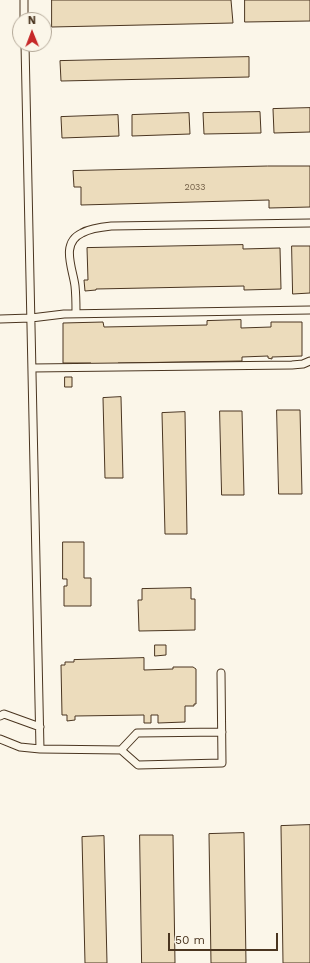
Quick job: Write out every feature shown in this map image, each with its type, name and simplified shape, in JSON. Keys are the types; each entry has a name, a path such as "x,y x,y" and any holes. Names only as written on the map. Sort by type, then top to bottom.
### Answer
{"lane":[{"path":"24,0 24,12"},
{"path":"25,52 40,749"},
{"path":"76,313 75,285 69,261 69,250 76,237 82,233 112,226 310,223"},
{"path":"0,318 31,318 76,313 310,310"},
{"path":"32,368 292,365 310,361"},
{"path":"0,739 20,747 40,749 121,750 138,765 222,763 221,673"},
{"path":"0,716 4,714 40,727"},
{"path":"121,750 137,733 222,732"}],"building":[{"path":"52,0 231,0 233,23 52,27"},
{"path":"245,0 310,0 310,21 245,22"},
{"path":"249,57 249,77 61,81 60,61"},
{"path":"310,108 310,132 274,133 273,109"},
{"path":"260,112 261,133 204,134 203,113"},
{"path":"189,113 190,134 132,136 132,115"},
{"path":"118,115 119,136 62,138 61,117"},
{"path":"310,166 310,207 269,208 269,200 81,205 81,187 74,187 73,171"},
{"path":"243,245 243,249 280,248 281,289 244,290 244,286 96,289 85,291 84,280 88,280 87,248"},
{"path":"292,246 310,246 310,293 293,294"},
{"path":"241,320 241,328 271,327 271,322 302,322 302,356 272,357 272,359 268,358 268,356 242,357 242,361 118,363 118,367 91,367 91,363 63,363 63,323 103,322 104,327 207,325 207,321"},
{"path":"65,377 72,377 72,387 65,387"},
{"path":"121,397 123,478 105,478 103,398"},
{"path":"277,410 300,410 302,494 279,494"},
{"path":"220,411 242,411 244,495 222,495"},
{"path":"185,412 187,534 165,534 162,413"},
{"path":"63,542 84,542 84,578 91,578 91,606 64,606 64,586 67,586 67,579 63,579"},
{"path":"191,588 191,599 195,599 195,630 139,631 138,600 142,600 142,589"},
{"path":"155,645 166,645 166,655 155,656"},
{"path":"144,658 144,670 173,669 173,667 193,667 196,669 196,704 194,704 194,706 185,706 185,722 158,723 158,715 151,715 151,723 144,723 144,715 75,716 75,720 67,721 67,715 62,715 61,665 65,665 65,662 74,662 74,660"},
{"path":"310,825 310,963 283,963 281,826"},
{"path":"244,833 246,963 211,963 209,834"},
{"path":"140,835 173,835 175,963 142,963"},
{"path":"104,836 107,963 85,963 82,837"}]}
